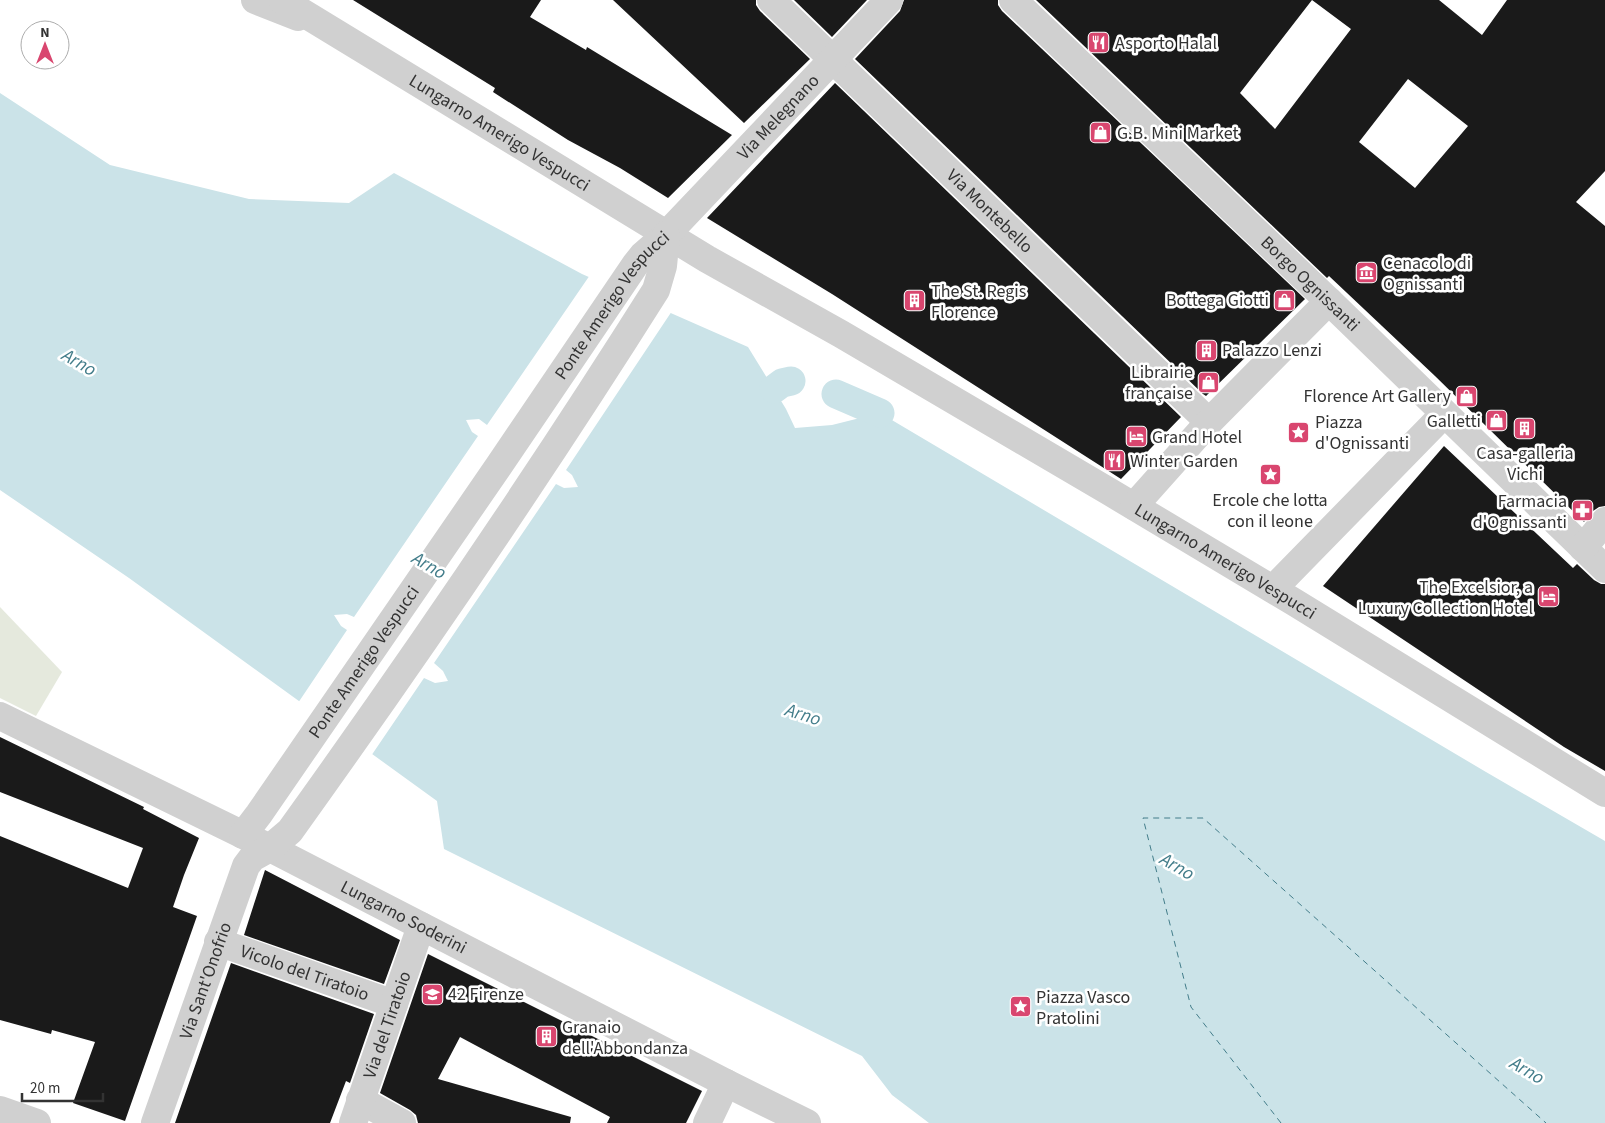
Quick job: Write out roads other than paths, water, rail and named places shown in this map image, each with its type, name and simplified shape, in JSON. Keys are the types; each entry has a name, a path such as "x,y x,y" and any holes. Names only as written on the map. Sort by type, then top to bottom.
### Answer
{"street":[{"name":"Lungarno Amerigo Vespucci","path":"255,0 334,32"},
{"name":"Lungarno Amerigo Vespucci","path":"282,0 666,234 716,244 793,289 841,334 1273,589 1605,793"},
{"name":"Via Montebello","path":"771,0 1209,422"},
{"name":"Via Melegnano","path":"666,234 889,0"},
{"name":"Borgo Ognissanti","path":"1013,0 1329,301 1605,569"},
{"name":"Ponte Amerigo Vespucci","path":"243,835 498,467 629,273 643,255 666,234"},
{"name":"Ponte Amerigo Vespucci","path":"270,848 292,829 425,640 549,458 656,290 663,266 666,234"},
{"path":"1134,506 1209,422 1329,301"},
{"path":"1273,589 1444,414"},
{"path":"1583,548 1605,521"},
{"name":"Lungarno Soderini","path":"0,716 270,848 807,1123"},
{"name":"Via Sant'Onofrio","path":"154,1123 246,866 252,858 270,848"},
{"name":"Via del Tiratoio","path":"357,1111 421,926"},
{"name":"Vicolo del Tiratoio","path":"218,942 394,1004"},
{"path":"706,1123 726,1083"},
{"path":"0,1110 37,1123"},
{"path":"357,1111 402,1123"}],"water":[{"name":"Arno","path":"0,93 110,165 249,199 349,203 394,173 582,274 748,347 786,409 795,428 832,425 880,413 1605,841 1605,1123 929,1123 892,1095 862,1056 444,849 437,801 129,578 0,490"}],"waterway":[{"path":"774,389 782,383 791,381"},
{"path":"836,394 880,413"}],"place":[{"name":"Asporto Halal","path":"1099,43"},
{"name":"G.B. Mini Market","path":"1101,133"},
{"name":"Cenacolo di Ognissanti","path":"1367,273"},
{"name":"Bottega Giotti","path":"1285,300"},
{"name":"The St. Regis Florence","path":"915,301"},
{"name":"Palazzo Lenzi","path":"1206,350"},
{"name":"Librairie française","path":"1209,382"},
{"name":"Florence Art Gallery","path":"1467,396"},
{"name":"Galletti","path":"1497,421"},
{"name":"Casa-galleria Vichi","path":"1525,428"},
{"name":"Piazza d'Ognissanti","path":"1299,432"},
{"name":"Grand Hotel","path":"1136,437"},
{"name":"Winter Garden","path":"1114,461"},
{"name":"Ercole che lotta con il leone","path":"1270,475"},
{"name":"Farmacia d'Ognissanti","path":"1583,511"},
{"name":"The Excelsior, a Luxury Collection Hotel","path":"1549,597"},
{"name":"42 Firenze","path":"432,994"},
{"name":"Piazza Vasco Pratolini","path":"1020,1007"},
{"name":"Granaio dell'Abbondanza","path":"546,1037"}]}
